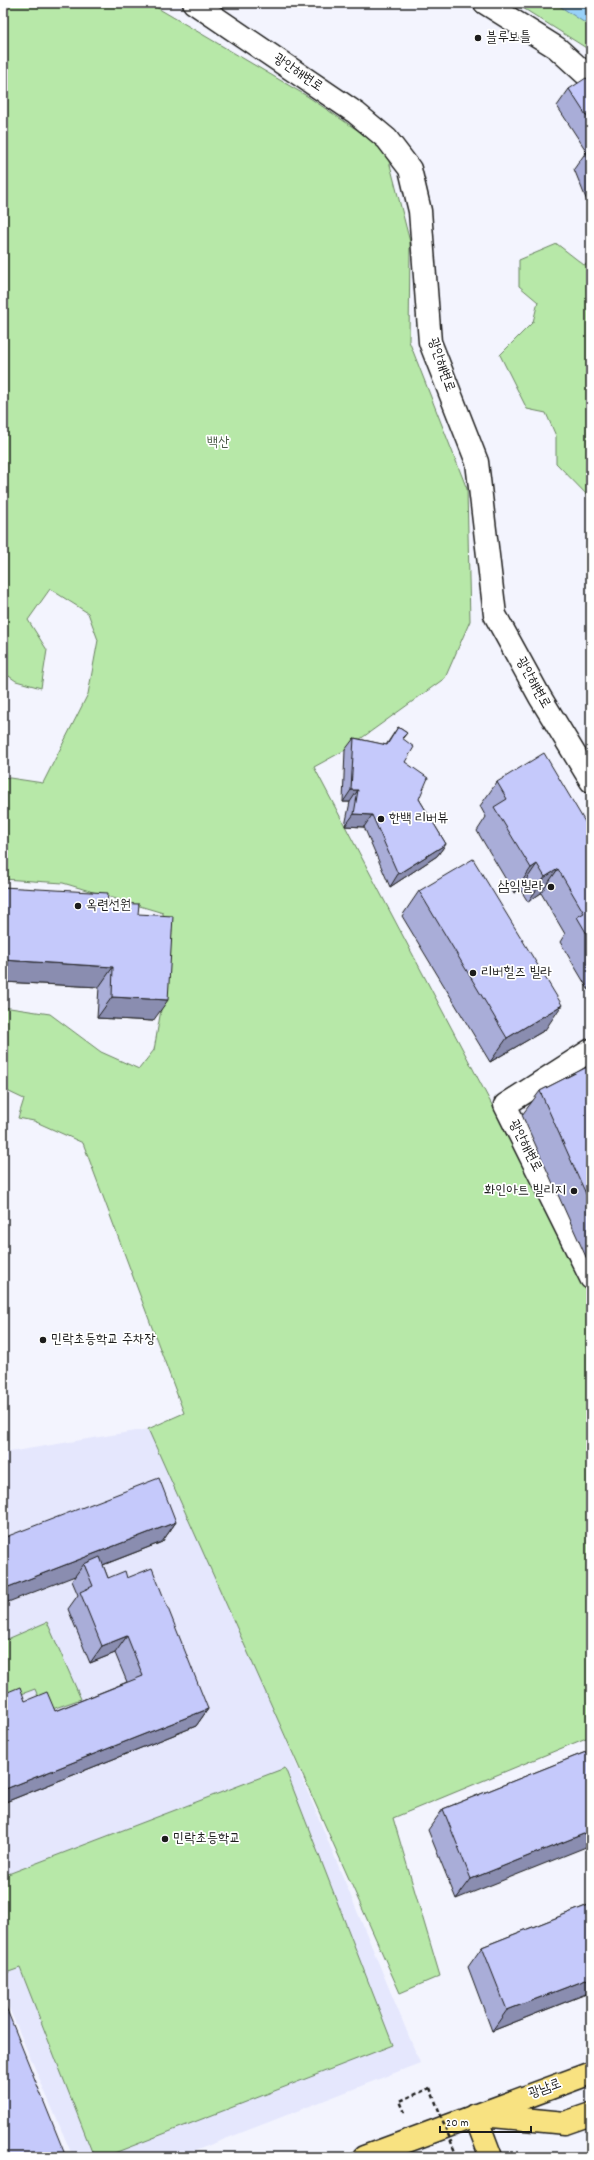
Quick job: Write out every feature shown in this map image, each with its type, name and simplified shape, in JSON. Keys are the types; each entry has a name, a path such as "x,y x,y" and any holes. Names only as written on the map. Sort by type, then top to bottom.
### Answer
{"main road":[{"name":"광남로","path":"364,2157 591,2073"},
{"path":"491,2157 475,2115 565,2123 591,2114"}],"street":[{"name":"광안해변로","path":"194,3 356,113 387,139 410,169 420,211 430,342 478,462 495,615 540,697 591,781"},
{"path":"485,3 557,48 591,79"},
{"name":"광안해변로","path":"591,1050 505,1105 591,1278"}],"path":[{"path":"400,2101 430,2088 457,2157"}],"shaded area":[{"name":"민락초등학교","path":"148,1429 263,1684 420,2063 179,2157 73,2157 3,1994 3,1453"}],"green space":[{"name":"백산","path":"3,3 149,3 307,96 369,138 388,157 410,242 409,341 467,489 470,621 445,678 345,750 314,767 591,1293 591,1736 393,1818 440,1976 400,1993 148,1429 184,1413 83,1143 34,1121 18,1118 24,1099 5,1090 3,1091 3,1007 50,1014 101,1052 139,1069 154,1050 166,981 163,913 63,883 3,879 3,777 43,783 88,694 98,640 88,613 50,589 28,620 47,650 41,688 16,681 3,672"},
{"path":"515,3 591,3 591,51"},
{"path":"557,244 584,265 591,262 591,499 556,463 556,436 546,413 527,409 500,355 533,322 538,302 519,286 519,260"},
{"path":"47,1622 81,1699 44,1712 35,1689 3,1701 3,1641"},
{"path":"285,1768 393,2045 104,2157 94,2157 20,1968 3,1974 3,1876"}],"water":[{"path":"555,3 591,3 591,27"}],"building":[{"path":"586,78 591,81 591,123 569,89"},
{"path":"586,152 591,153 591,164"},
{"name":"한백 리버뷰","path":"398,727 407,733 402,738 414,747 405,762 428,778 419,799 446,844 398,874 372,815 354,814 358,790 351,790 354,738 387,745"},
{"path":"544,753 591,832 591,941 577,917 584,913 558,869 545,877 537,864 531,868 494,807 507,799 497,782"},
{"path":"473,859 562,1005 507,1038 419,891"},
{"path":"3,887 108,893 107,903 139,904 138,914 173,916 168,1000 112,997 113,967 3,960"},
{"path":"591,1065 591,1205 540,1091"},
{"path":"159,1478 176,1522 3,1589 3,1538"},
{"path":"100,1557 108,1578 125,1571 127,1578 152,1568 208,1709 3,1790 3,1694 20,1687 25,1701 47,1692 55,1711 143,1676 127,1636 102,1646 80,1592 93,1586 84,1564"},
{"path":"591,1750 591,1831 471,1879 443,1809"},
{"path":"591,1904 591,1978 507,2010 482,1947"},
{"path":"3,2000 66,2157 3,2157"}],"place":[{"name":"블루보틀","path":"478,38"},
{"name":"한백 리버뷰","path":"381,819"},
{"name":"삼익빌라","path":"551,887"},
{"name":"옥련선원","path":"78,906"},
{"name":"리버힐즈 빌라","path":"473,973"},
{"name":"화인아트 빌리지","path":"574,1191"},
{"name":"민락초등학교 주차장","path":"43,1340"},
{"name":"민락초등학교","path":"165,1839"}]}
